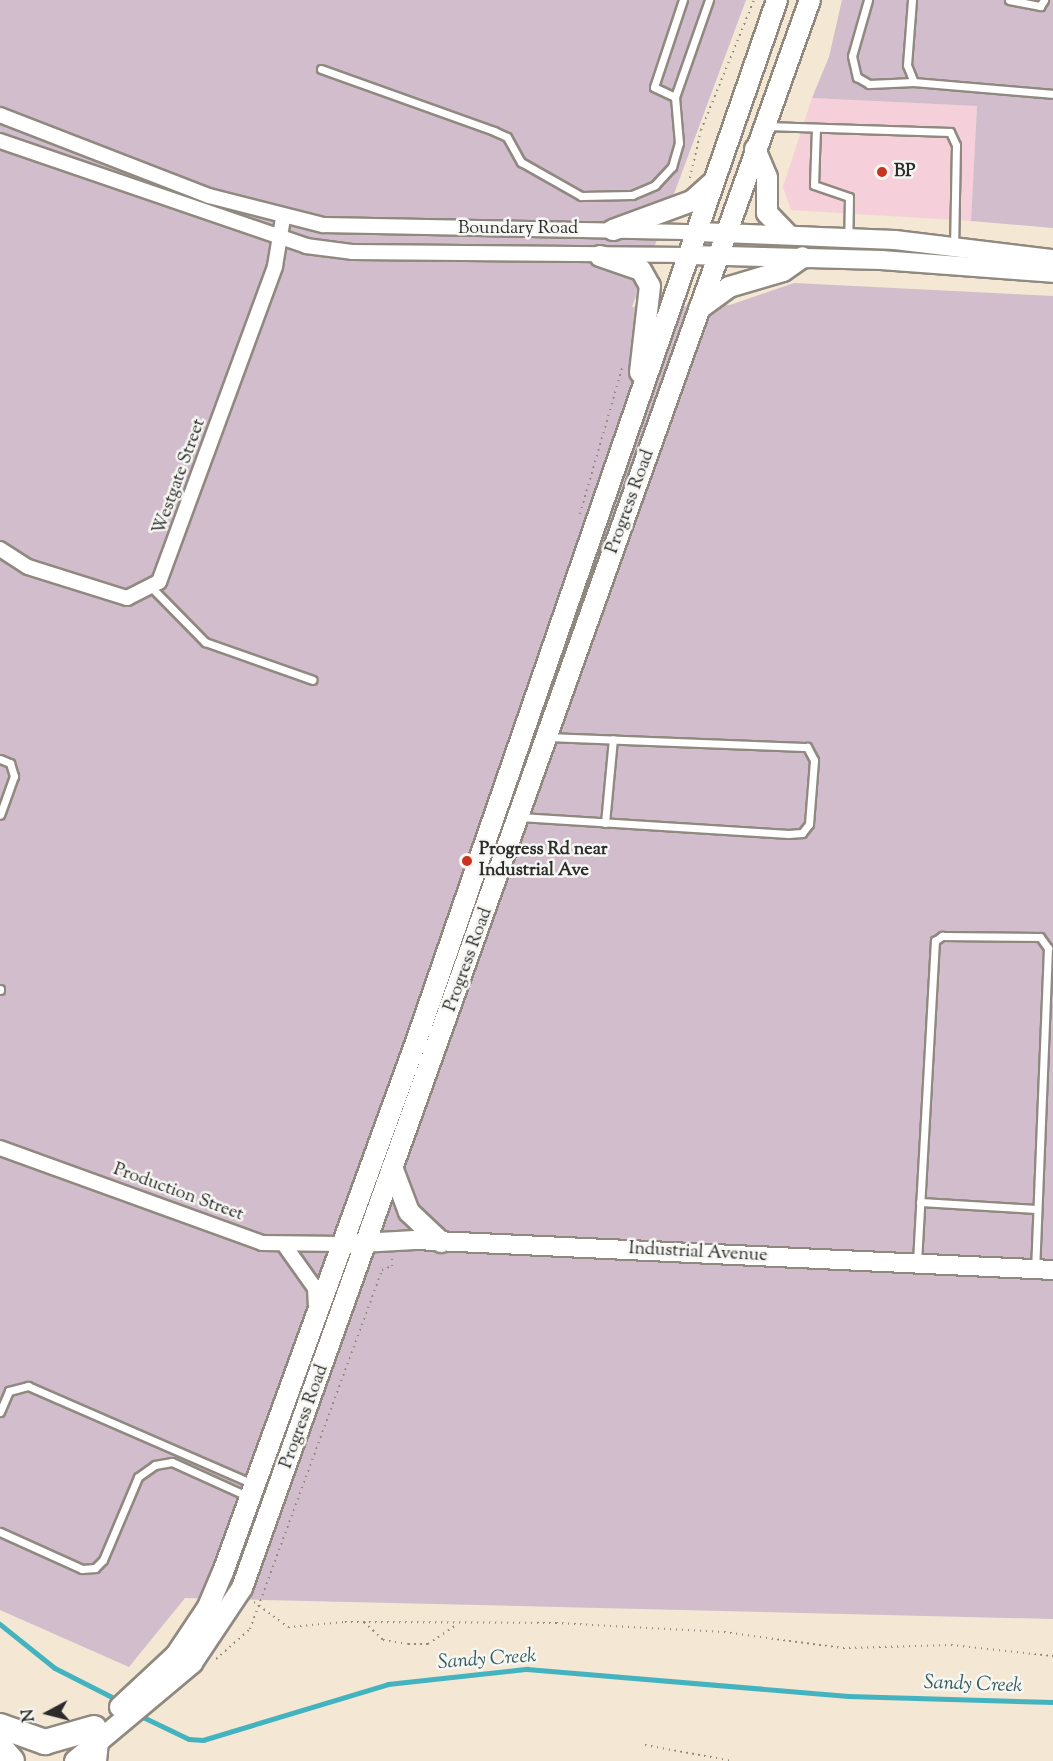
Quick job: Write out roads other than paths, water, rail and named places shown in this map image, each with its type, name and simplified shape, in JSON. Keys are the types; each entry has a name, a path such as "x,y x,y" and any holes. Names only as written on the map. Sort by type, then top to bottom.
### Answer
{"highway":[{"path":"0,1726 45,1742 101,1736"},
{"path":"0,1747 12,1761"}],"main road":[{"name":"Progress Road","path":"148,1692 208,1607 253,1492 343,1244 698,232 713,182 777,0"},
{"name":"Progress Road","path":"75,1761 148,1692 210,1641 239,1595 520,817 725,232 810,0"},
{"path":"755,149 767,177 767,213 787,234"},
{"path":"613,230 692,201 713,182"},
{"name":"Boundary Road","path":"698,232 848,238 1053,258"},
{"name":"Boundary Road","path":"689,255 803,257 1053,273"},
{"path":"600,256 641,270 650,286 638,399"},
{"path":"699,309 729,287 783,271 803,257"},
{"path":"392,1167 409,1212 441,1242"},
{"name":"Industrial Avenue","path":"343,1244 441,1242 1044,1270"},
{"name":"Progress Road","path":"61,1761 101,1736"}],"street":[{"name":"Boundary Road","path":"0,115 209,196 283,218 322,225 698,232"},
{"name":"Boundary Road","path":"0,141 281,241 352,252 689,255"},
{"name":"Westgate Street","path":"152,588 175,542 281,241 283,218"},
{"path":"0,549 28,567 127,598 152,588"},
{"name":"Production Street","path":"2,1146 262,1243 285,1246 343,1244"},
{"path":"285,1246 315,1288 317,1317"}],"lane":[{"path":"675,97 654,87 683,0"},
{"path":"321,69 494,130 507,137 521,162 581,196 632,195 660,179 672,167 679,143 675,97 710,0"},
{"path":"868,0 852,56 857,77 868,84 914,82 1053,94"},
{"path":"912,0 907,65 914,82"},
{"path":"1009,0 1040,6 1044,0"},
{"path":"764,126 950,132 956,145 954,247"},
{"path":"816,128 814,185 849,197 848,238"},
{"path":"152,588 205,642 313,680"},
{"path":"520,817 788,834 802,833 809,824 814,760 807,747 548,736"},
{"path":"605,823 613,739"},
{"path":"0,759 10,763 14,776 0,815"},
{"path":"917,1264 935,941 942,936 1040,936 1048,948 1036,1209 1044,1270"},
{"path":"920,1202 1036,1209"},
{"path":"0,1412 9,1391 28,1386 253,1492"},
{"path":"0,1532 82,1569 94,1568 103,1560 138,1477 155,1466 172,1462 253,1492"}],"waterway":[{"name":"Sandy Creek","path":"0,1624 55,1668 120,1701"},
{"name":"Sandy Creek","path":"139,1715 189,1739 203,1740 388,1684 527,1669 848,1696 1053,1702"}],"place":[{"name":"BP","path":"882,172"},
{"name":"Progress Rd near Industrial Ave","path":"467,861"}]}
